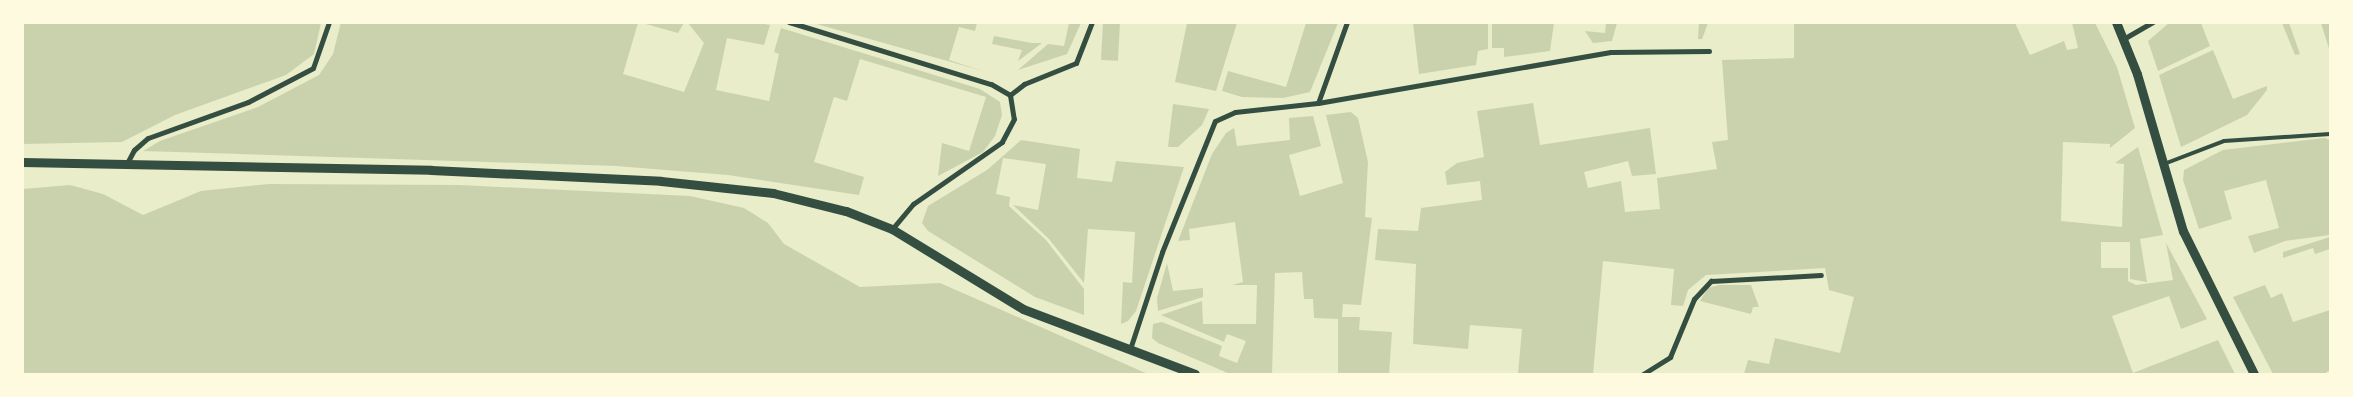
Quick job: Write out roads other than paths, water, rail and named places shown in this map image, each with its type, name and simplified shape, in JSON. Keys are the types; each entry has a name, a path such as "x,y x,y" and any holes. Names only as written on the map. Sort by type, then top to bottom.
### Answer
{"street":[{"path":"126,165 134,150 148,138 248,102 313,68 329,22"},
{"path":"788,22 991,84 1010,95"},
{"path":"1010,95 1024,84 1076,63 1092,22"},
{"path":"1318,103 1347,22"},
{"path":"2116,22 2125,38 2183,231 2254,374"},
{"path":"2125,38 2154,22"},
{"path":"1131,346 1162,252 1215,121 1235,112 1318,103 1612,52 1709,51"},
{"path":"892,229 913,204 1002,142 1014,119 1010,95"},
{"path":"22,162 431,170 661,181 773,193 846,212 892,229 1023,309 1131,346 1195,374"},
{"path":"1643,374 1670,357 1694,298 1711,281 1821,275"}],"lane":[{"path":"2162,165 2224,141 2330,134"}]}
